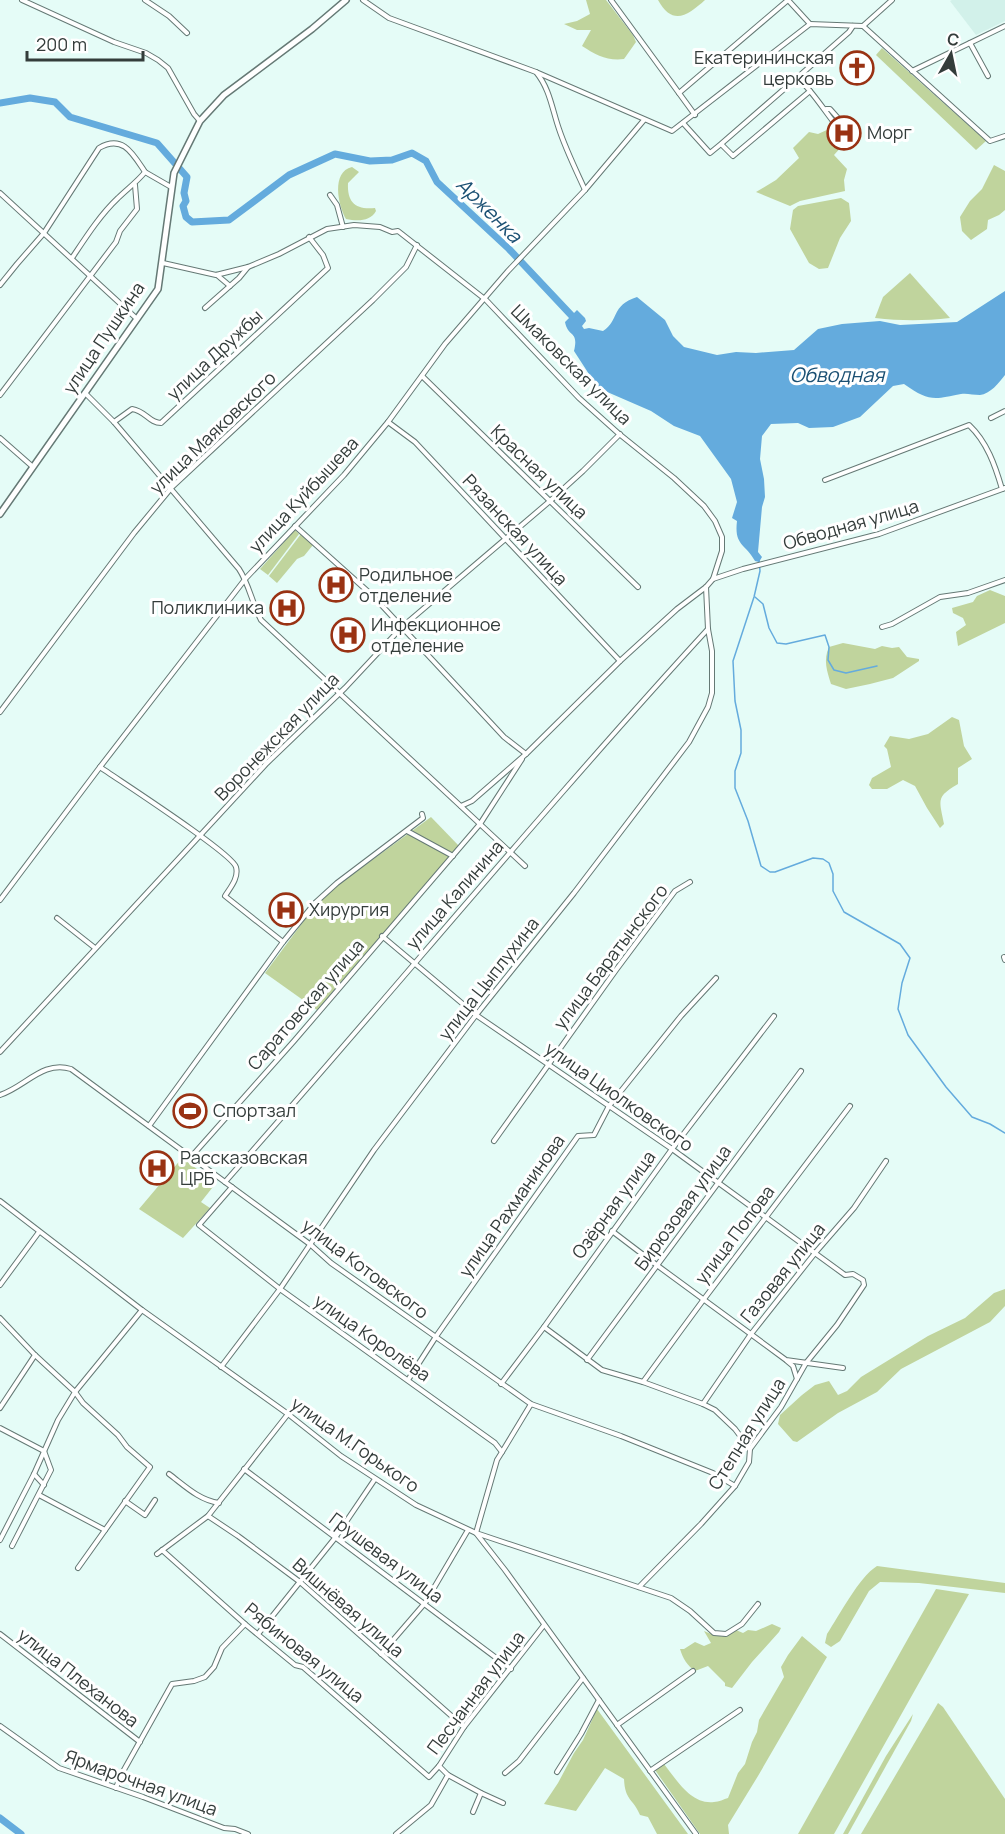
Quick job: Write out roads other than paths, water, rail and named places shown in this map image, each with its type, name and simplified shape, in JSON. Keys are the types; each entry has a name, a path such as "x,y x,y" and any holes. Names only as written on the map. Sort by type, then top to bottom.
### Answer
{"main road":[{"name":"улица Пушкина","path":"0,514 158,289 174,173 200,121 224,95 312,29 346,0"}],"street":[{"path":"22,0 158,60 168,68 188,106 200,121"},
{"path":"145,0 170,16 187,33"},
{"path":"363,0 389,18 536,72 672,131 810,24 863,26 892,0"},
{"path":"611,0 695,115"},
{"path":"679,93 788,0 810,24"},
{"path":"683,123 710,153 849,32 853,26"},
{"path":"863,26 990,141 1005,136"},
{"path":"912,71 1005,26"},
{"path":"970,43 988,76"},
{"path":"536,72 548,90 561,137 585,190"},
{"path":"798,77 826,109 826,114 840,130"},
{"path":"721,144 733,156 810,91"},
{"name":"улица Куйбышева","path":"1,897 246,578 344,475 388,422 445,344 508,271 585,190 644,120"},
{"path":"0,285 44,233 99,148 108,142 119,143 134,153 145,172 171,187"},
{"path":"72,258 101,217 118,198 135,185 145,172"},
{"path":"0,395 116,242 120,231 137,209 135,185"},
{"path":"0,193 137,319"},
{"path":"330,195 337,205 343,226"},
{"name":"Шмаковская улица","path":"163,263 216,275 249,267 327,229 354,225 398,231 484,298 579,398 704,506 715,521 722,537 722,551 713,579"},
{"name":"улица Дружбы","path":"114,422 132,409 141,410 156,423 161,423 328,268 323,255 309,237"},
{"name":"улица Маяковского","path":"0,712 134,533 171,488 373,300 406,267 417,245"},
{"name":"Шмаковская улица","path":"205,308 249,267"},
{"path":"216,275 230,286"},
{"name":"Красная улица","path":"422,376 638,587"},
{"path":"85,393 114,422 246,578 251,598 261,620 525,866"},
{"path":"991,418 1005,411"},
{"name":"Рязанская улица","path":"388,422 415,442 620,661"},
{"path":"825,480 969,425 980,435 1004,488"},
{"name":"Воронежская улица","path":"0,1052 267,763 402,627 550,501 620,434"},
{"path":"0,438 33,467"},
{"name":"Обводная улица","path":"713,579 743,569 879,534 1004,488"},
{"path":"295,526 373,596 504,737 526,754"},
{"path":"706,588 713,579"},
{"path":"882,627 892,624 940,597 968,593 1005,580"},
{"name":"Саратовская улица","path":"461,806 472,801 526,754 620,661 684,603 706,588"},
{"name":"улица Цыплухина","path":"221,1367 280,1289 374,1150 689,742 708,706 712,693 712,651 708,629 706,588"},
{"name":"улица Калинина","path":"225,1182 612,735 708,629"},
{"name":"Саратовская улица","path":"191,1157 480,824 526,754"},
{"path":"100,767 230,858 236,866 236,876 225,896 283,942"},
{"path":"149,1126 283,942 315,903 327,891 423,818 422,814"},
{"path":"407,831 453,856"},
{"name":"улица Баратынского","path":"494,1141 675,891 690,882"},
{"path":"57,918 95,948"},
{"name":"улица Циолковского","path":"382,936 476,1015 672,1149 844,1275 853,1274 861,1277 864,1285"},
{"name":"улица Рахманинова","path":"408,1380 435,1338 578,1136 594,1135 609,1106 681,1016 716,978"},
{"name":"Озёрная улица","path":"501,1384 672,1149 774,1016"},
{"name":"улица Котовского","path":"0,1095 43,1070 59,1066 79,1073 311,1245 331,1263 531,1404 713,1473 735,1486"},
{"name":"Бирюзовая улица","path":"587,1360 801,1071"},
{"name":"улица Попова","path":"643,1382 850,1106"},
{"name":"Газовая улица","path":"704,1404 752,1334 815,1253 854,1208 886,1161"},
{"name":"улица Королёва","path":"232,1187 199,1225 280,1289 495,1443 502,1452"},
{"name":"улица М.Горького","path":"0,1201 142,1311 288,1414 341,1456 416,1504 476,1533 671,1598 690,1611 714,1633 726,1634 742,1624 758,1604"},
{"path":"612,1231 786,1360 793,1366 797,1379"},
{"path":"0,1285 39,1232"},
{"name":"Степная улица","path":"639,1587 735,1486 749,1462 750,1449 781,1407 806,1363 837,1325 864,1285"},
{"path":"0,1540 34,1474 58,1420 75,1392 142,1311"},
{"path":"0,1318 75,1392 83,1403 118,1435 127,1447 150,1467 78,1568"},
{"path":"544,1327 602,1370 643,1382 715,1410 750,1449"},
{"path":"0,1408 34,1354"},
{"path":"786,1360 843,1368"},
{"path":"531,1404 497,1460 476,1533 696,1834"},
{"path":"157,1554 208,1516 288,1414"},
{"path":"0,1428 45,1451 51,1470 12,1546"},
{"name":"Грушевая улица","path":"244,1469 511,1669"},
{"path":"34,1474 44,1485"},
{"path":"169,1474 196,1495 209,1502 219,1503"},
{"path":"258,1634 335,1538 375,1479"},
{"path":"39,1495 105,1530"},
{"path":"125,1501 145,1515 155,1500"},
{"name":"Вишнёвая улица","path":"208,1516 300,1582 464,1727"},
{"path":"381,1654 425,1603 468,1530"},
{"name":"Рябиновая улица","path":"162,1550 245,1624 295,1665 303,1667 429,1777"},
{"name":"улица Плеханова","path":"116,1788 172,1684 206,1677 214,1667 222,1648 245,1624"},
{"name":"Песчанная улица","path":"429,1777 439,1766 464,1727 544,1625"},
{"name":"улица Плеханова","path":"0,1634 140,1742"},
{"path":"617,1725 693,1671"},
{"path":"505,1773 519,1761 584,1678"},
{"path":"557,1772 599,1700"},
{"path":"650,1771 740,1710"},
{"name":"Ярмарочная улица","path":"0,1726 59,1768 224,1828 248,1834"},
{"path":"439,1766 448,1775 503,1803"},
{"path":"396,1834 431,1805 448,1775"},
{"path":"473,1812 481,1793"}],"water":[{"name":"Обводная","path":"1005,291 1005,375 987,393 931,398 919,394 904,384 893,386 860,417 833,427 809,428 798,423 771,424 762,436 760,459 765,497 758,552 762,557 759,562 755,561 741,544 737,535 737,521 732,518 737,502 731,479 700,436 674,426 651,411 598,388 574,351 575,340 565,322 577,310 585,318 586,321 582,326 584,329 603,331 623,305 637,297 665,320 673,336 684,347 717,355 736,352 756,353 794,350 818,329 842,324 880,321 900,325 957,322"}],"waterway":[{"name":"Арженка","path":"0,103 30,98 55,102 70,117 157,143 187,177 184,193 186,201 183,206 186,217 192,222 229,220 289,175 335,154 370,161 392,160 412,153 426,161 437,182 509,249 572,316"},
{"path":"759,560 760,571 754,597 733,661 735,701 741,730 741,753 735,771 735,788 748,821 761,866 770,872 775,872 813,858 823,859 829,863 833,874 833,891 844,912 900,944 910,958 902,983 898,1009 908,1035 946,1087 972,1117 1005,1133"},
{"path":"755,597 763,604 769,628 777,643 786,644 825,635 829,647 828,660 834,670 846,673 877,666"},
{"path":"0,1818 21,1834"}],"place":[{"name":"Екатерининская церковь","path":"857,68"},
{"name":"Морг","path":"844,133"},
{"name":"Родильное отделение","path":"336,585"},
{"name":"Поликлиника","path":"287,608"},
{"name":"Инфекционное отделение","path":"348,635"},
{"name":"Хирургия","path":"286,910"},
{"name":"Спортзал","path":"190,1111"},
{"name":"Рассказовская ЦРБ","path":"157,1168"}]}
